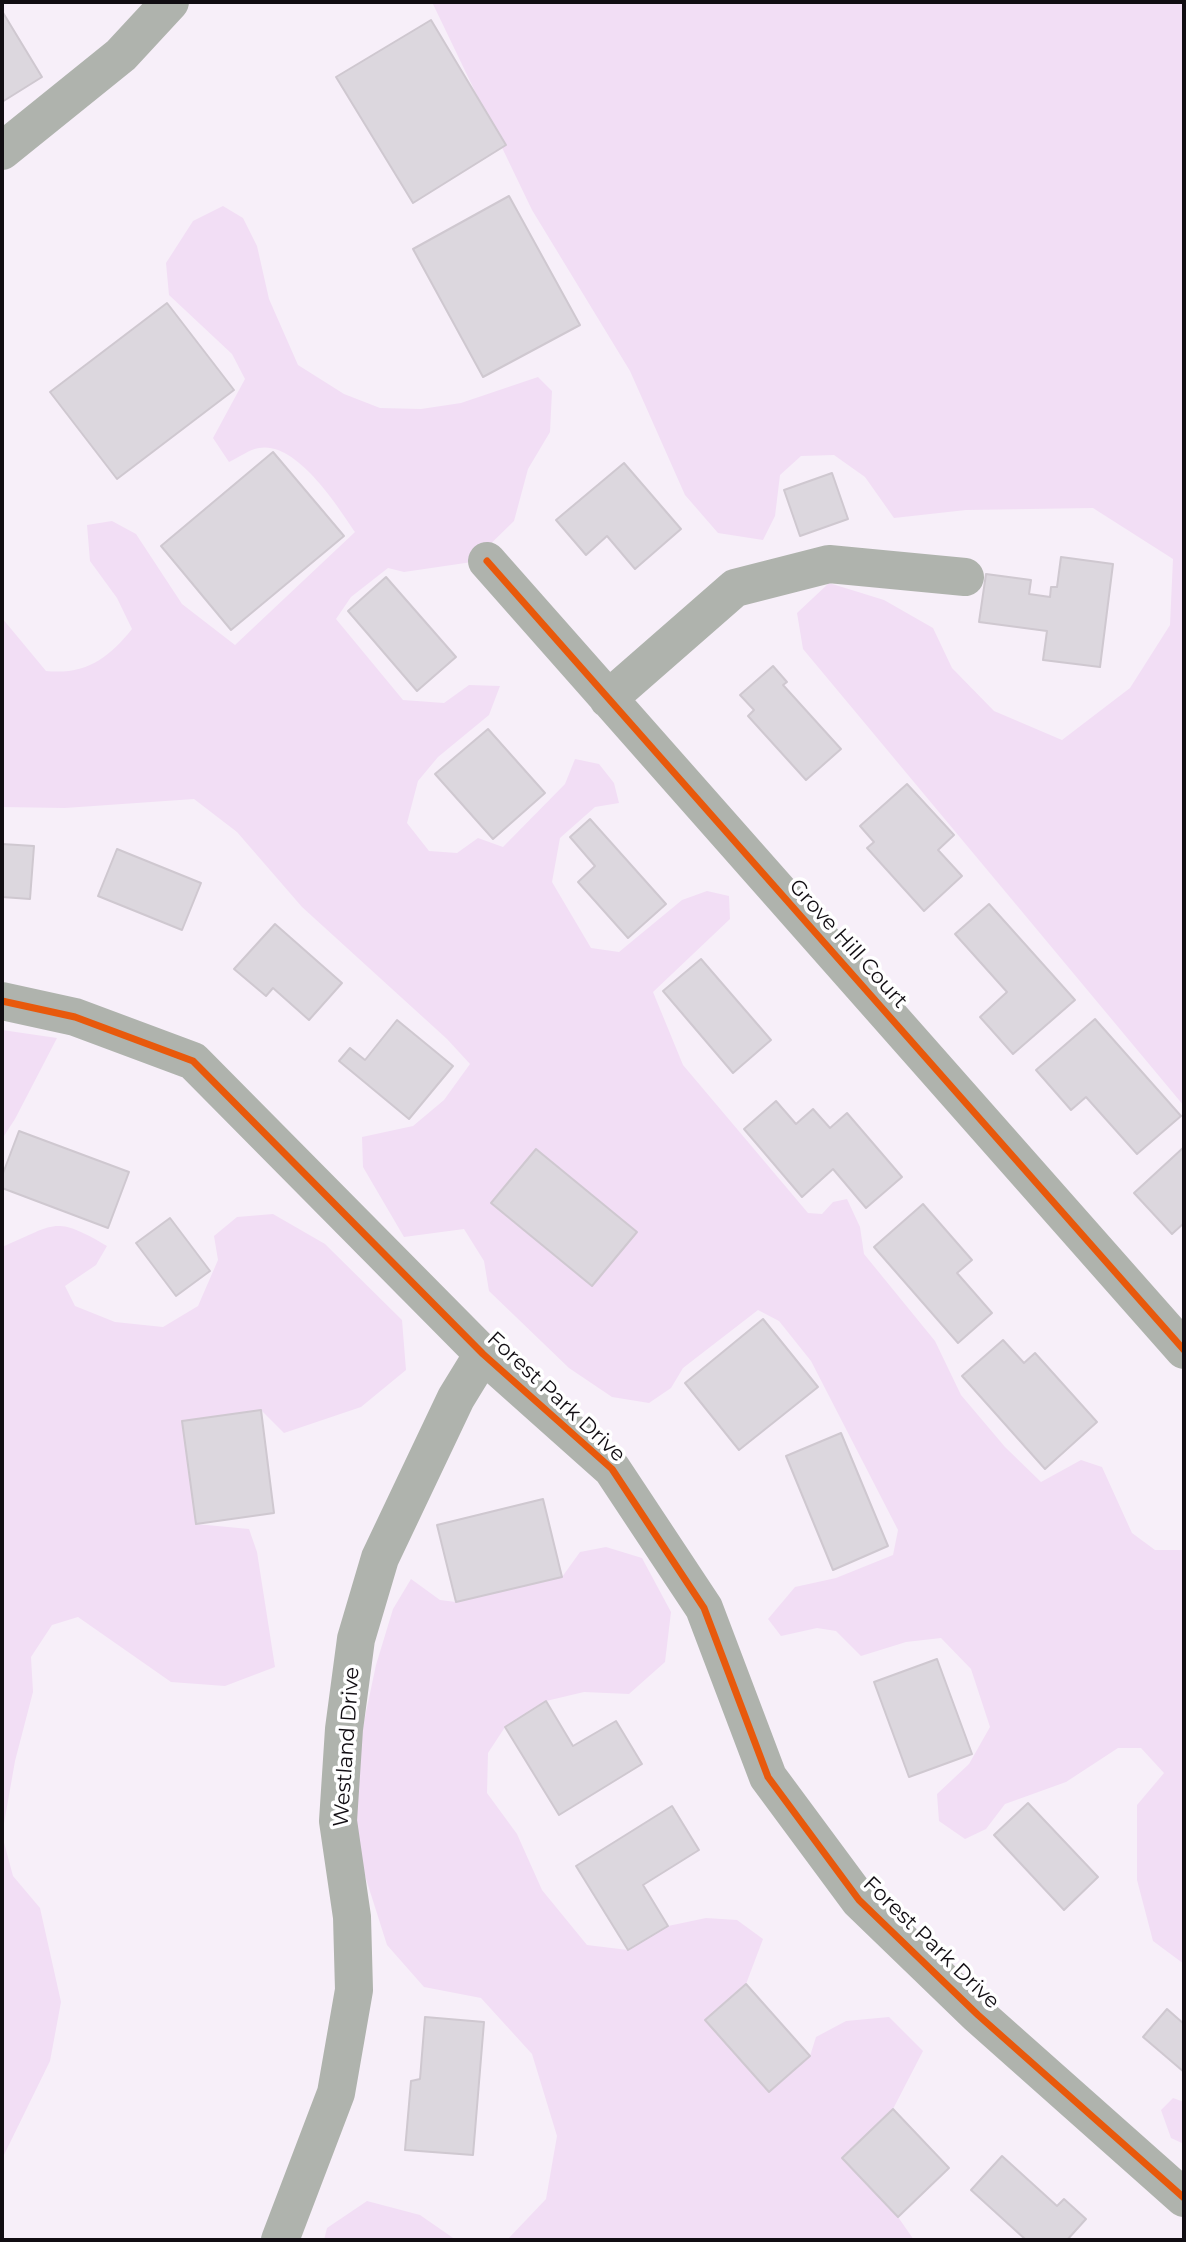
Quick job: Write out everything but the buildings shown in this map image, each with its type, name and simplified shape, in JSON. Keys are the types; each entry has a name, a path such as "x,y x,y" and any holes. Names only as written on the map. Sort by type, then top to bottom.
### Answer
{"street":[{"path":"2,151 121,55 170,2"},
{"name":"Grove Hill Court","path":"487,561 1184,1350"},
{"path":"608,699 735,588 829,565 965,577"},
{"name":"Forest Park Drive","path":"2,1001 75,1017 193,1061 483,1354 612,1469 704,1608 768,1777 859,1900 978,2015 1184,2198"},
{"name":"Westland Drive","path":"280,2240 336,2093 354,1990 352,1917 338,1821 344,1729 356,1640 380,1558 456,1398 483,1354"}],"shaded area":[{"path":"432,2 1184,2 1184,1106 803,649 797,613 829,583 884,600 933,628 952,668 994,711 1062,740 1130,688 1170,625 1173,559 1093,508 966,510 894,518 865,477 834,455 801,456 780,475 775,516 763,540 718,533 685,495 630,371 532,210"},
{"path":"223,206 243,218 257,246 269,299 298,365 344,394 380,408 421,409 461,403 538,377 552,391 550,432 528,469 514,521 472,562 404,572 388,568 351,597 336,619 403,700 444,703 469,685 500,686 489,715 438,757 418,781 407,823 429,851 457,853 478,838 503,847 565,784 575,759 599,764 614,783 619,803 595,807 560,838 552,882 591,948 619,952 682,900 707,891 729,896 730,919 653,992 683,1065 808,1213 822,1214 833,1202 847,1199 860,1227 864,1254 935,1341 961,1395 1005,1447 1041,1482 1081,1460 1102,1467 1132,1533 1155,1550 1184,1550 1184,1964 1153,1941 1137,1880 1137,1805 1164,1773 1141,1748 1118,1748 1066,1782 1005,1804 986,1829 965,1839 939,1821 937,1794 969,1764 990,1727 971,1669 941,1638 906,1642 861,1656 836,1631 817,1628 781,1636 768,1619 795,1587 836,1578 893,1555 898,1530 811,1361 779,1321 758,1310 683,1368 671,1388 649,1403 612,1397 569,1368 489,1291 484,1261 464,1229 404,1237 363,1167 362,1137 413,1126 444,1100 470,1064 447,1039 302,907 237,832 194,799 65,808 2,807 2,618 46,671 73,670 95,663 114,649 132,629 117,598 90,561 87,525 112,521 136,534 182,604 235,645 355,532 314,477 287,454 273,448 259,448 229,462 213,438 245,379 232,354 169,295 166,263 193,221"},
{"path":"2,1030 57,1038 2,1139"},
{"path":"273,1214 325,1244 402,1320 406,1370 361,1407 284,1433 261,1410 182,1421 196,1524 249,1529 257,1552 275,1667 225,1686 171,1682 78,1617 52,1625 31,1657 33,1692 15,1761 2,1835 2,1247 54,1226 64,1226 89,1236 107,1246 96,1265 65,1286 75,1306 115,1322 163,1327 198,1306 218,1260 214,1236 237,1217"},
{"path":"606,1547 642,1558 671,1612 665,1662 629,1694 584,1692 546,1701 505,1727 488,1753 487,1793 517,1834 542,1890 587,1945 628,1950 668,1926 706,1918 737,1920 763,1939 746,1984 706,2020 769,2092 810,2056 816,2037 846,2021 889,2017 923,2051 893,2109 842,2158 898,2217 914,2240 507,2240 546,2199 557,2136 532,2054 481,1998 424,1987 387,1945 361,1863 352,1778 376,1665 393,1609 411,1579 440,1600 456,1602 562,1577 580,1552"},
{"path":"2,1835 13,1876 40,1908 61,2002 50,2061 2,2159"},
{"path":"1173,2098 1184,2102 1184,2144 1171,2138 1161,2110"},
{"path":"367,2201 420,2215 456,2240 324,2240 327,2228"}],"cycle path":[{"path":"487,561 1184,1350"},
{"path":"2,1001 75,1017 193,1061 483,1354 612,1469 704,1608 768,1777 859,1900 978,2015 1184,2198"}]}
